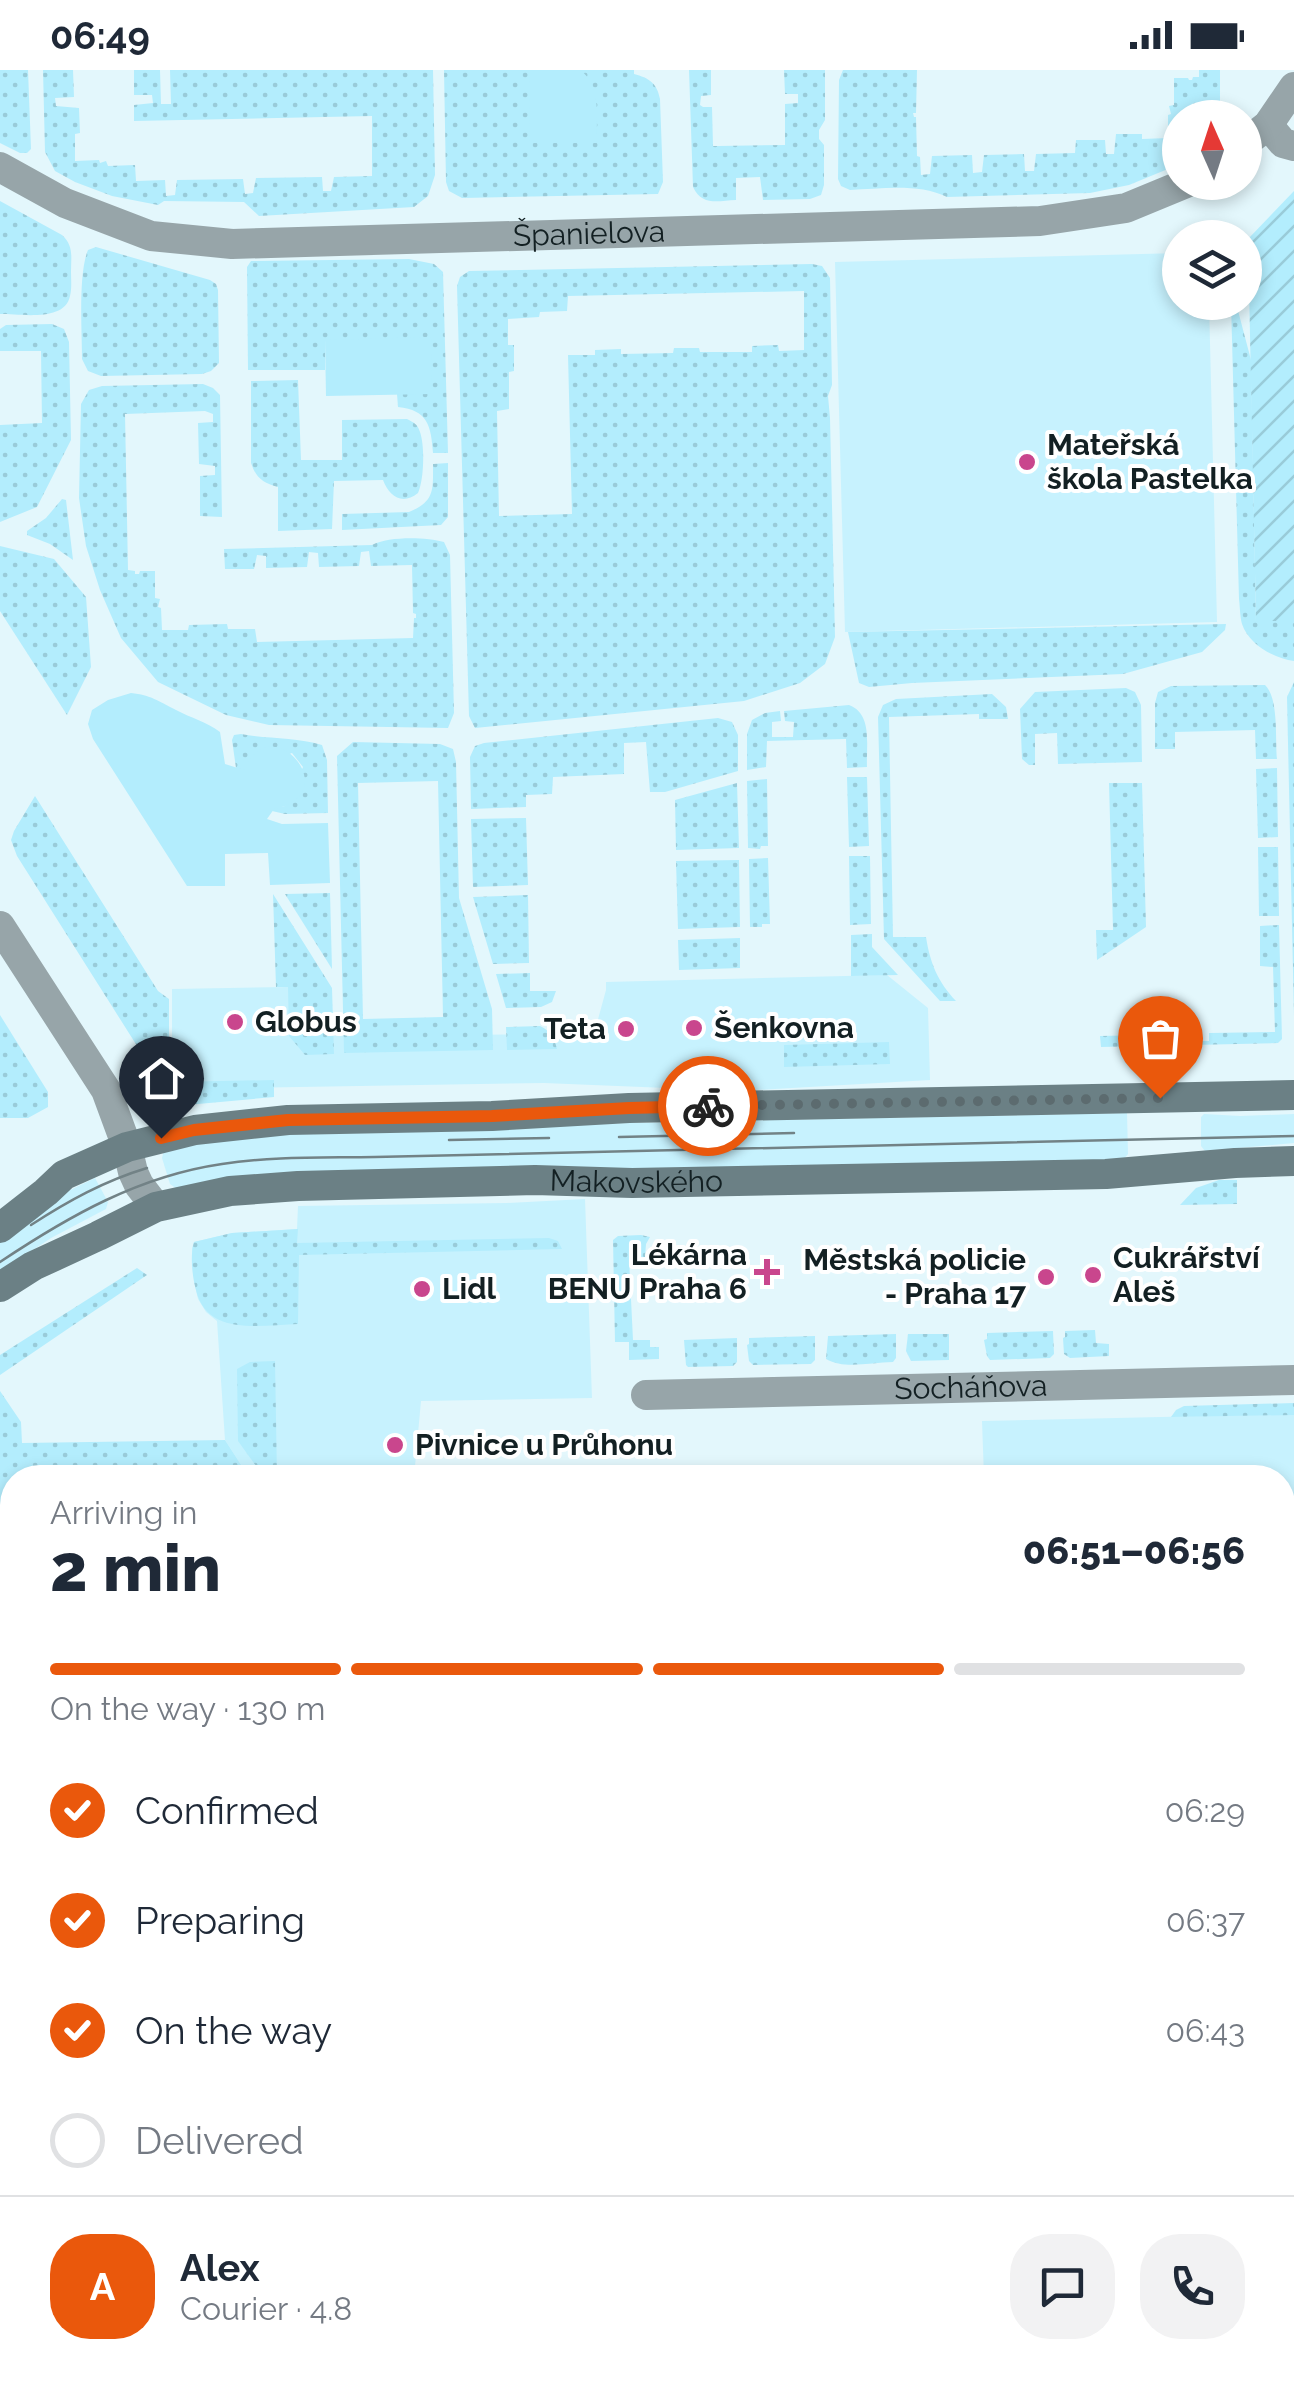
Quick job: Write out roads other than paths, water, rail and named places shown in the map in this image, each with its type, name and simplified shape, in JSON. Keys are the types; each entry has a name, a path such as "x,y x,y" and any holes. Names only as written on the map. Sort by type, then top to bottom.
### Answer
{"street":[{"path":"1262,127 1294,87"},
{"path":"1262,136 1294,146"},
{"name":"Španielova","path":"0,167 65,203 152,236 232,244 1040,221 1126,208 1162,193"},
{"path":"0,926 106,1090 139,1185 156,1206"},
{"path":"0,1228 64,1176 127,1148 194,1130 288,1120 492,1116 629,1108 1294,1095"},
{"name":"Makovského","path":"0,1287 33,1266 156,1206 230,1191 535,1180 632,1183 1106,1174 1294,1160"},
{"name":"Socháňova","path":"646,1395 1294,1380"}],"tram line":[{"path":"619,1137 794,1133"},
{"path":"0,1262 52,1229 133,1188 191,1170 241,1161 1294,1136"},
{"path":"449,1140 549,1138"},
{"path":"31,1225 87,1192 147,1168"}],"place":[{"name":"Mateřská škola Pastelka","path":"1027,462"},
{"name":"Globus","path":"235,1022"},
{"name":"Šenkovna","path":"694,1028"},
{"name":"Teta","path":"626,1029"},
{"name":"Lékárna BENU Praha 6","path":"767,1272"},
{"name":"Cukrářství Aleš","path":"1093,1275"},
{"name":"Městská policie - Praha 17","path":"1046,1277"},
{"name":"Lidl","path":"422,1289"},
{"name":"Pivnice u Průhonu","path":"395,1445"}]}
